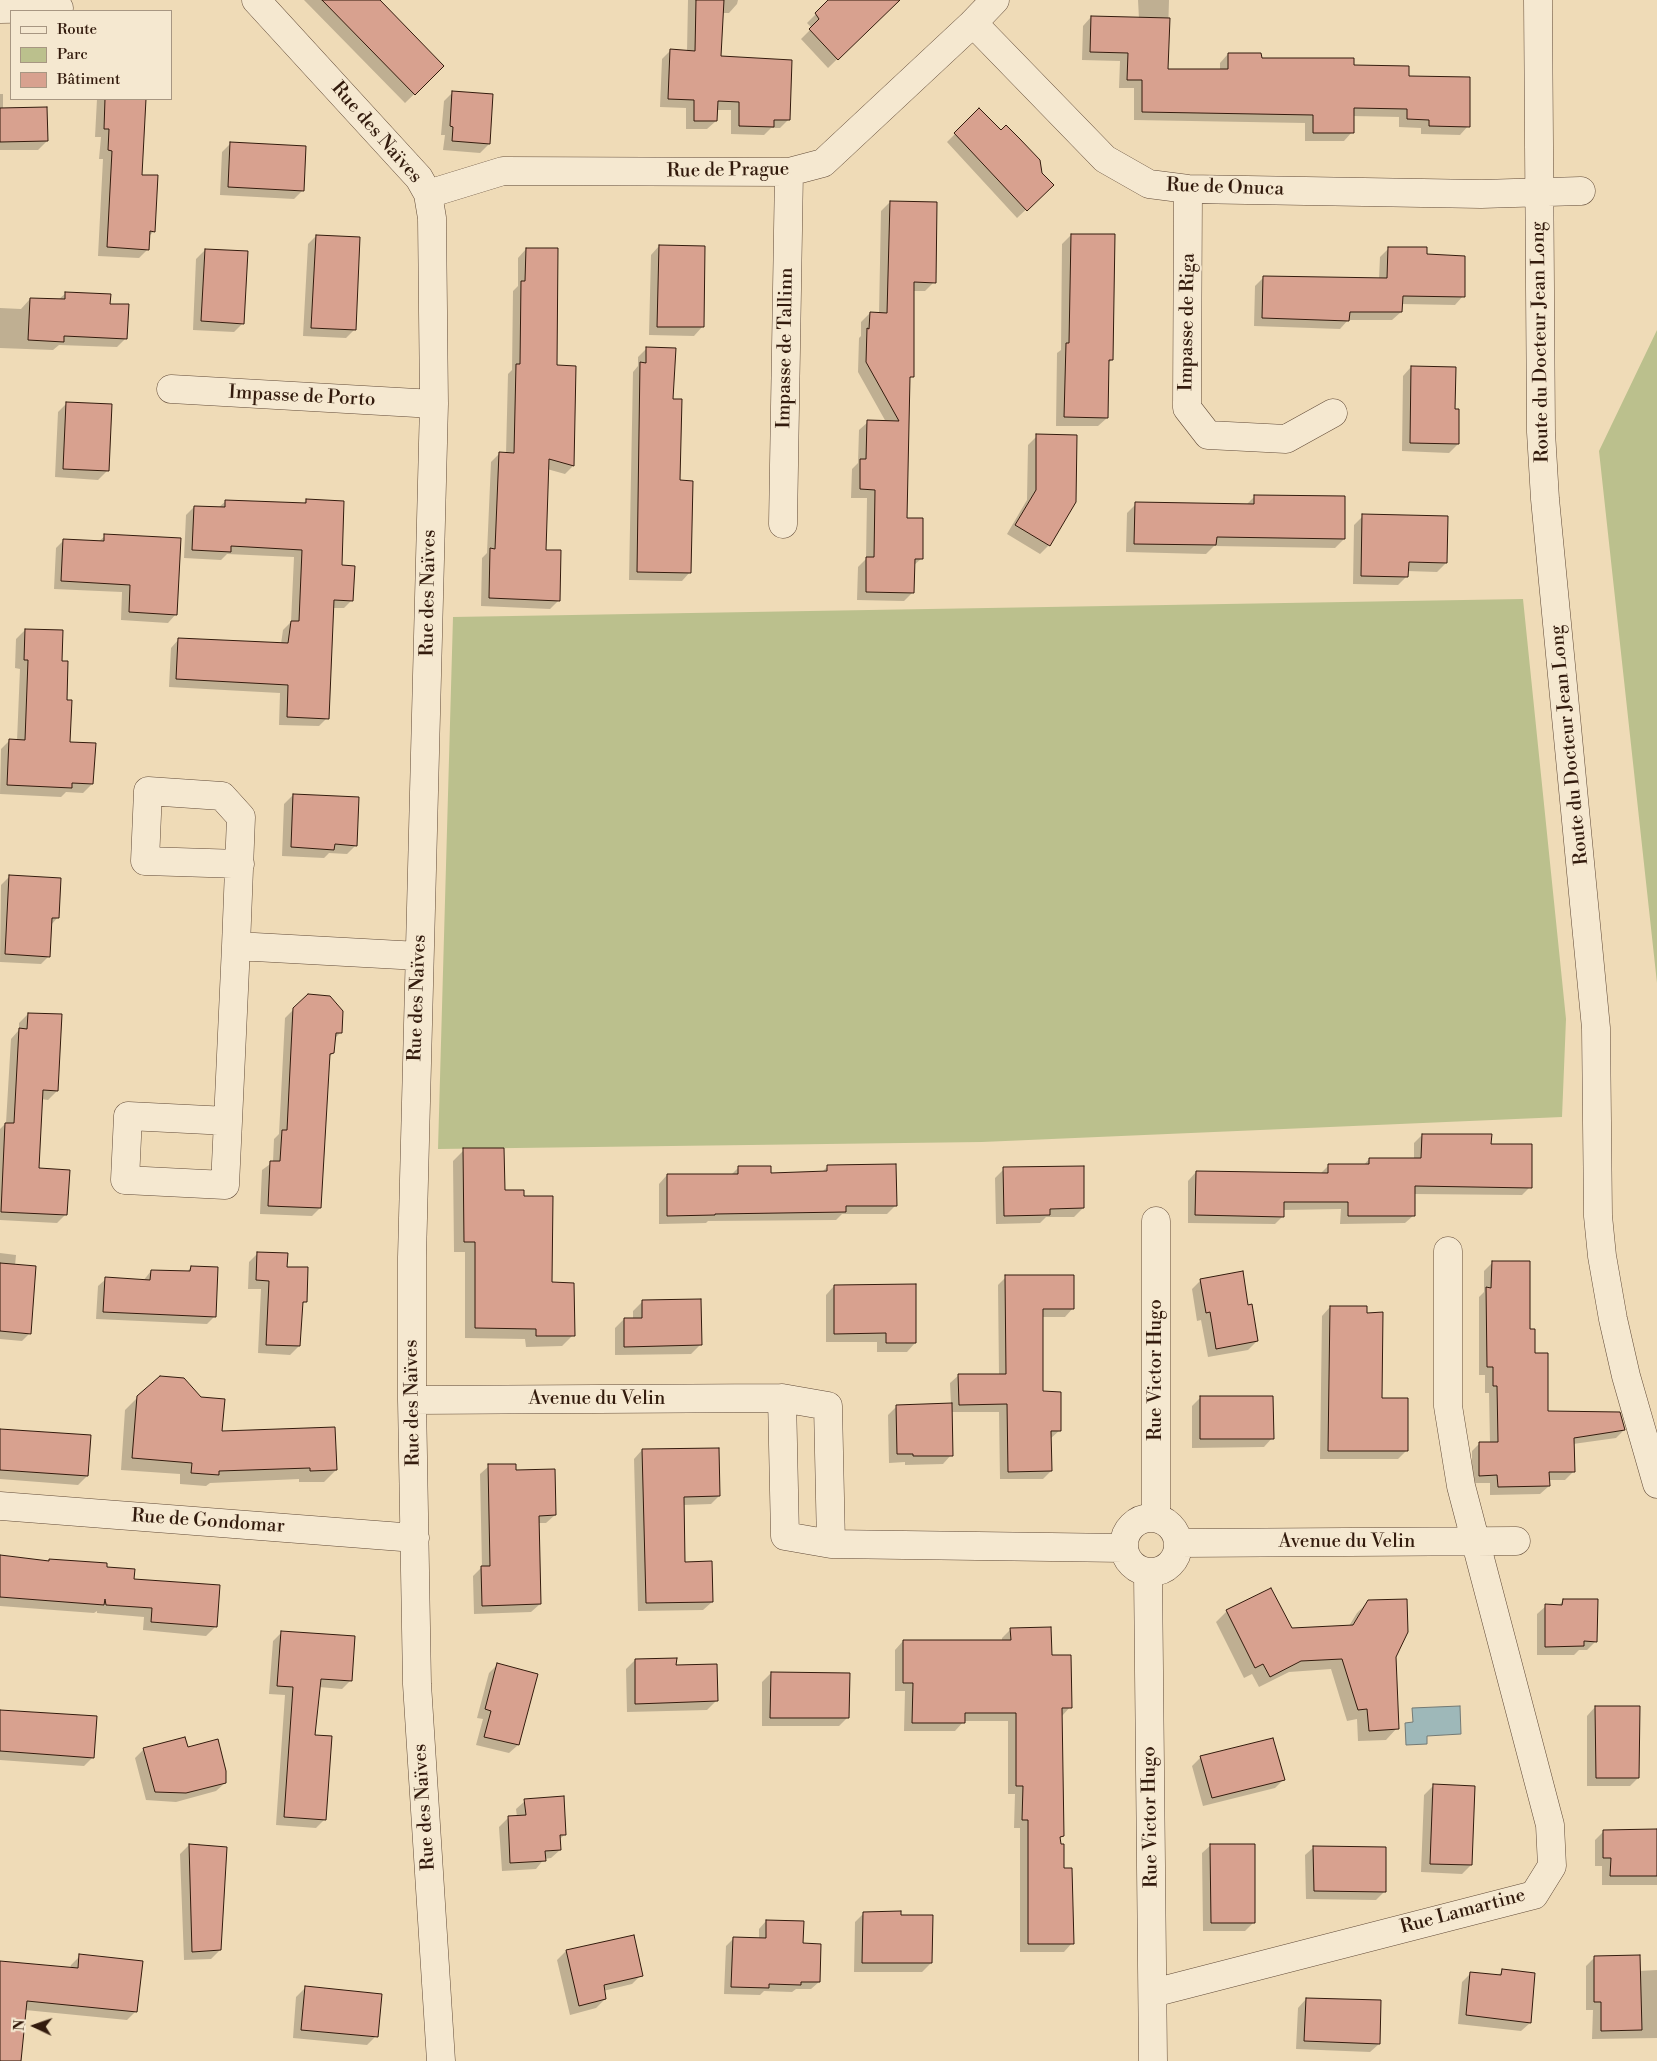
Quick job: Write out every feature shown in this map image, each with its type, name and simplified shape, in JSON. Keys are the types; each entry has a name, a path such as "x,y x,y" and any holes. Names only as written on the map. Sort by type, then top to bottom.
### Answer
{"street":[{"name":"Rue des Naïves","path":"256,0 419,178 428,194 432,218 434,404 412,1258 412,1400 416,1684 441,2061"},
{"name":"Rue de Prague","path":"428,194 503,171 789,172 823,163 973,23 995,0"},
{"name":"Route du Docteur Jean Long","path":"1538,0 1541,432 1545,498 1596,1028 1598,1216 1602,1256 1613,1319 1626,1376 1657,1484"},
{"path":"0,9 59,8"},
{"name":"Rue de Onuca","path":"973,23 1105,159 1149,184 1188,190 1481,194 1581,191"},
{"name":"Impasse de Tallinn","path":"783,524 789,172"},
{"name":"Impasse de Riga","path":"1188,190 1187,408 1208,435 1286,439 1333,413"},
{"name":"Impasse de Porto","path":"171,389 434,404"},
{"path":"228,1121 240,864"},
{"path":"236,946 419,956"},
{"name":"Rue Victor Hugo","path":"1156,1221 1156,1518"},
{"name":"Rue Lamartine","path":"1153,1992 1534,1895 1552,1866 1550,1825 1461,1486 1448,1406 1448,1252"},
{"path":"782,1398 785,1536 831,1544 1123,1548"},
{"name":"Avenue du Velin","path":"412,1400 782,1398 828,1406 831,1544"},
{"name":"Rue de Gondomar","path":"0,1506 415,1538"},
{"path":"1156,1518 1165,1521 1172,1527 1179,1542 1178,1552 1173,1562 1157,1572 1148,1573 1135,1567 1128,1559 1123,1548 1127,1533 1132,1525 1141,1520 1156,1518"},
{"name":"Avenue du Velin","path":"1179,1542 1516,1541"},
{"name":"Rue Victor Hugo","path":"1148,1573 1153,2061"}],"green space":[{"path":"1657,330 1657,983 1599,451"},
{"path":"1523,599 1566,1019 1562,1117 982,1142 438,1149 453,617"}],"water":[{"path":"1460,1706 1461,1734 1427,1736 1427,1744 1406,1745 1405,1723 1413,1722 1412,1708"}],"building":[{"path":"322,0 380,0 444,66 415,95"},
{"path":"696,0 724,0 721,56 792,60 790,120 774,120 774,127 739,126 739,102 718,101 717,121 694,121 694,100 668,99 670,49 695,51"},
{"path":"828,0 900,0 838,60 809,29 819,19 815,13"},
{"path":"1091,16 1170,18 1168,69 1228,69 1228,53 1261,53 1262,58 1354,58 1354,65 1409,66 1409,76 1470,77 1470,127 1429,126 1429,120 1407,119 1407,109 1354,108 1354,133 1313,133 1313,115 1142,112 1142,80 1127,80 1128,53 1090,52"},
{"path":"452,91 493,94 490,144 452,141 453,127 450,126"},
{"path":"105,100 146,100 142,175 158,175 155,232 150,231 149,250 107,247 112,151 108,150 109,129 104,129"},
{"path":"47,107 48,141 0,142 0,108"},
{"path":"979,108 1001,130 1006,125 1020,139 1040,160 1042,173 1054,185 1027,211 954,133"},
{"path":"230,142 306,146 304,191 228,187"},
{"path":"890,201 937,202 936,283 914,282 914,377 910,377 907,518 923,518 923,559 915,559 914,593 866,592 866,557 874,557 875,490 860,489 860,459 866,459 867,420 899,421 866,362 867,328 869,329 870,312 887,313"},
{"path":"1071,234 1115,234 1113,360 1109,360 1108,418 1064,417 1066,343 1069,343"},
{"path":"316,235 360,237 356,330 311,328"},
{"path":"659,245 705,246 704,327 657,327"},
{"path":"1388,247 1427,247 1427,254 1465,256 1465,297 1403,296 1402,312 1350,312 1349,321 1262,318 1263,276 1387,278"},
{"path":"526,248 558,248 557,365 576,366 574,466 549,459 546,550 561,550 560,601 489,598 490,548 495,549 499,452 514,453 516,364 520,364 521,281 525,281"},
{"path":"205,249 248,251 244,324 201,321"},
{"path":"65,292 111,294 110,304 129,304 127,339 64,336 64,342 28,340 30,298 65,299"},
{"path":"646,347 676,348 673,399 682,399 680,480 693,481 691,573 637,572 640,362 646,363"},
{"path":"1411,366 1456,367 1455,409 1459,409 1459,444 1410,443"},
{"path":"66,402 112,404 109,471 63,469"},
{"path":"1036,434 1077,435 1076,502 1050,546 1015,525 1036,490"},
{"path":"1254,495 1345,496 1345,539 1217,537 1216,545 1134,544 1135,502 1254,504"},
{"path":"306,499 344,501 342,565 355,566 353,601 334,600 329,719 287,717 288,685 176,679 178,638 288,643 291,621 299,621 302,550 231,546 231,552 192,550 194,506 225,507 225,500 306,503"},
{"path":"1362,514 1448,516 1447,563 1409,562 1408,577 1361,576"},
{"path":"104,534 181,538 177,615 129,612 130,585 61,581 63,539 104,541"},
{"path":"25,629 63,630 62,661 68,661 67,700 72,700 70,742 96,743 93,784 72,783 72,788 7,785 9,739 25,740 28,660 24,660"},
{"path":"293,794 359,797 357,846 335,844 334,850 291,847"},
{"path":"9,875 61,878 59,918 52,918 50,957 5,954"},
{"path":"308,994 330,996 343,1011 342,1033 336,1033 334,1053 330,1054 321,1208 268,1206 270,1161 280,1161 282,1130 287,1130 293,1008"},
{"path":"28,1013 62,1014 58,1091 43,1090 39,1168 70,1170 67,1215 1,1212 5,1123 14,1123 19,1028 27,1029"},
{"path":"1422,1134 1492,1134 1491,1144 1532,1144 1532,1188 1415,1186 1415,1216 1348,1216 1348,1202 1284,1202 1284,1217 1195,1215 1196,1171 1328,1173 1328,1164 1369,1164 1369,1158 1421,1158"},
{"path":"463,1148 504,1148 505,1190 524,1190 524,1196 553,1196 552,1282 574,1283 575,1336 536,1336 536,1329 475,1328 475,1242 464,1242"},
{"path":"896,1164 897,1206 846,1206 846,1212 667,1216 667,1174 738,1174 738,1166 771,1166 771,1173 827,1171 827,1165"},
{"path":"1084,1166 1084,1208 1050,1209 1050,1215 1004,1216 1003,1167"},
{"path":"257,1252 288,1253 287,1267 308,1267 307,1302 303,1302 300,1346 266,1345 269,1281 256,1280"},
{"path":"1492,1261 1530,1261 1530,1329 1535,1329 1535,1353 1548,1353 1548,1411 1620,1412 1625,1430 1574,1438 1575,1472 1549,1472 1550,1486 1498,1487 1497,1475 1479,1476 1479,1442 1498,1442 1497,1386 1493,1386 1493,1367 1487,1367 1486,1287 1491,1288"},
{"path":"0,1263 36,1266 31,1334 0,1331"},
{"path":"191,1266 218,1267 216,1317 103,1312 105,1277 150,1280 151,1270 190,1271"},
{"path":"1243,1271 1248,1305 1252,1304 1258,1341 1216,1349 1210,1312 1206,1313 1200,1279"},
{"path":"1005,1275 1074,1275 1074,1309 1043,1309 1043,1391 1061,1392 1061,1431 1051,1431 1052,1471 1008,1472 1007,1404 959,1405 958,1374 1006,1374"},
{"path":"916,1284 916,1343 886,1343 886,1333 834,1334 834,1285"},
{"path":"701,1299 702,1345 624,1347 624,1318 642,1318 642,1300"},
{"path":"1330,1306 1367,1306 1367,1313 1383,1312 1382,1398 1408,1398 1408,1451 1328,1451"},
{"path":"160,1376 184,1378 201,1397 225,1399 222,1431 335,1427 337,1470 310,1471 310,1468 219,1471 219,1475 191,1473 192,1463 132,1458 137,1396"},
{"path":"1200,1396 1273,1396 1274,1439 1200,1439"},
{"path":"952,1403 953,1456 897,1454 896,1405"},
{"path":"0,1429 91,1435 88,1476 0,1470"},
{"path":"719,1448 720,1496 684,1497 685,1562 712,1561 713,1602 646,1603 642,1449"},
{"path":"488,1464 516,1464 516,1470 555,1469 556,1515 539,1516 541,1604 482,1606 481,1566 490,1566"},
{"path":"0,1555 49,1561 49,1559 107,1563 107,1567 135,1569 134,1579 220,1585 217,1627 151,1622 152,1608 106,1605 105,1599 104,1605 0,1597"},
{"path":"1271,1588 1292,1628 1353,1625 1368,1600 1407,1599 1408,1632 1396,1657 1399,1729 1369,1731 1367,1709 1358,1710 1342,1659 1301,1661 1270,1677 1263,1664 1255,1668 1226,1610"},
{"path":"1563,1599 1598,1599 1597,1642 1584,1641 1584,1646 1545,1647 1545,1604 1562,1605"},
{"path":"1051,1627 1052,1655 1071,1655 1072,1708 1062,1708 1064,1836 1060,1837 1061,1844 1064,1844 1064,1868 1072,1868 1074,1944 1028,1944 1028,1820 1022,1820 1023,1786 1016,1786 1016,1713 965,1713 965,1723 912,1723 913,1683 903,1683 903,1640 1011,1640 1010,1628"},
{"path":"281,1631 355,1636 352,1681 321,1679 315,1735 332,1736 326,1820 284,1817 293,1687 277,1686"},
{"path":"677,1658 676,1665 717,1664 718,1701 635,1704 635,1659"},
{"path":"497,1663 538,1674 519,1745 484,1737 491,1711 485,1709"},
{"path":"771,1672 850,1673 849,1718 770,1718"},
{"path":"1595,1706 1640,1706 1639,1778 1596,1778"},
{"path":"0,1710 97,1716 94,1758 0,1751"},
{"path":"185,1737 188,1747 218,1739 226,1771 226,1783 186,1793 155,1792 143,1748"},
{"path":"1273,1738 1285,1780 1212,1798 1200,1756"},
{"path":"1433,1784 1475,1786 1472,1865 1430,1864"},
{"path":"564,1796 566,1835 560,1835 561,1850 545,1851 546,1861 510,1863 508,1816 526,1815 524,1799"},
{"path":"1657,1829 1657,1876 1610,1876 1611,1858 1603,1858 1603,1830"},
{"path":"189,1844 227,1847 221,1950 192,1952"},
{"path":"1210,1844 1255,1844 1255,1923 1211,1923"},
{"path":"1313,1846 1386,1847 1386,1892 1314,1891"},
{"path":"901,1911 901,1915 933,1915 932,1963 862,1963 863,1912"},
{"path":"766,1920 804,1921 803,1943 821,1944 820,1982 801,1982 801,1985 769,1984 769,1988 731,1987 733,1937 766,1938"},
{"path":"634,1935 643,1976 604,1985 606,1999 579,2006 566,1950"},
{"path":"79,1954 143,1961 137,2012 27,2001 21,2061 0,2061 0,1961 78,1968"},
{"path":"1640,1955 1642,2030 1601,2031 1601,2002 1594,2002 1594,1956"},
{"path":"1502,1969 1535,1973 1531,2023 1466,2015 1470,1972 1501,1975"},
{"path":"305,1986 382,1994 378,2037 301,2030"},
{"path":"1306,1998 1381,2000 1380,2044 1304,2041"}]}
